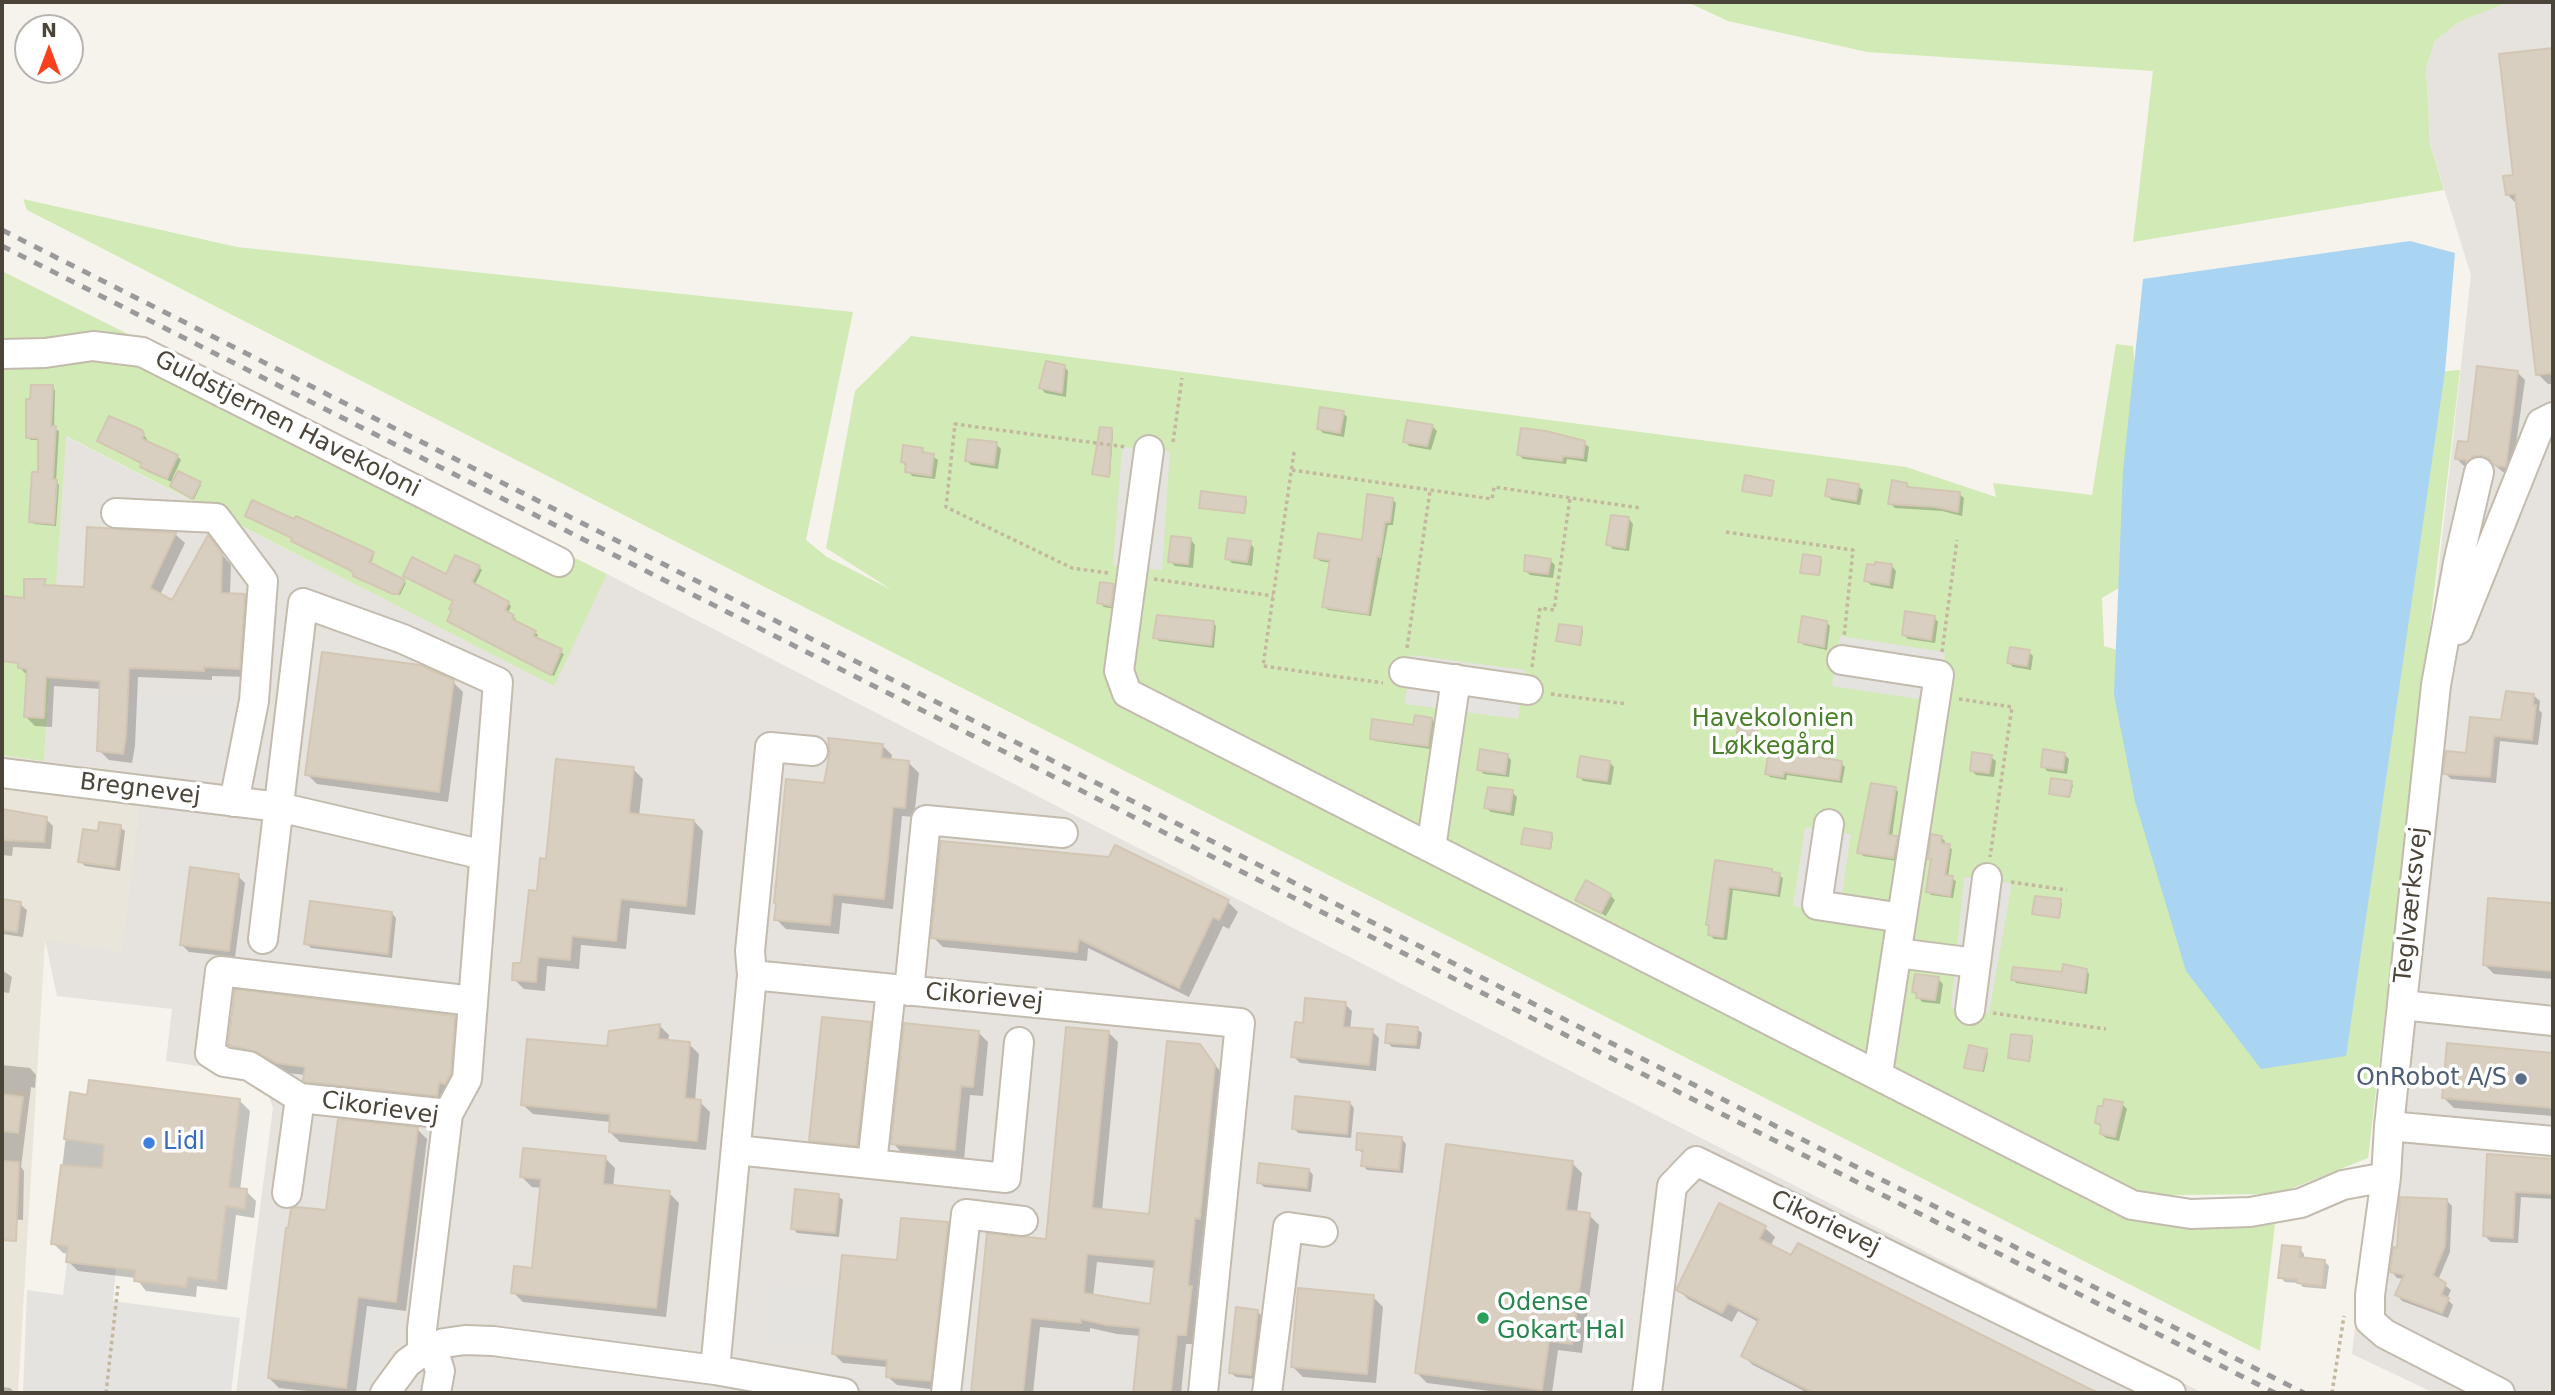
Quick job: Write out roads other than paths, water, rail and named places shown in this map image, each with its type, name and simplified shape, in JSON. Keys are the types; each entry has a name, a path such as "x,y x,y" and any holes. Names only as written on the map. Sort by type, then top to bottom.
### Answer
{"street":[{"name":"Guldstjernen Havekoloni","path":"2,354 45,353 93,346 142,352 559,562"},
{"name":"Teglværksvej","path":"2436,685 2541,423 2553,417"},
{"path":"1149,450 1119,671 1128,693 2132,1205 2191,1214 2250,1212 2301,1203 2343,1185 2386,1177"},
{"name":"Teglværksvej","path":"2479,472 2458,563 2436,685 2389,1126 2386,1177 2370,1295 2370,1321 2385,1334 2500,1393"},
{"path":"116,513 216,518 263,581 254,701 234,802"},
{"path":"263,939 303,603 403,639 498,682 467,1079 448,1114"},
{"path":"1842,660 1937,685 1878,1074"},
{"path":"1404,672 1528,690"},
{"path":"1431,848 1456,679"},
{"path":"727,1379 736,1150 752,975 750,951 770,747 814,751"},
{"name":"Bregnevej","path":"2,773 279,807 484,855"},
{"path":"872,1164 926,820 1063,833"},
{"path":"1829,824 1817,905 1902,918"},
{"path":"1970,1010 1987,878"},
{"path":"1896,953 1976,963"},
{"path":"300,1098 249,1066 224,1062 210,1053 220,971 473,1001"},
{"name":"Cikorievej","path":"752,975 1240,1023 1203,1393"},
{"path":"2402,1005 2553,1021"},
{"path":"736,1150 1006,1178 1019,1042"},
{"name":"Cikorievej","path":"287,1193 300,1098 448,1114 422,1329 428,1350 440,1371 436,1393"},
{"path":"2389,1126 2553,1141"},
{"name":"Cikorievej","path":"1654,1393 1672,1186 1696,1161 2171,1393"},
{"path":"946,1393 966,1214 1023,1221"},
{"path":"1267,1393 1288,1227 1323,1232"},
{"path":"385,1393 407,1363 428,1350 465,1340 493,1341 727,1379 844,1393"}],"water":[{"path":"2410,241 2455,253 2445,371 2346,1056 2261,1069 2186,971 2135,801 2114,695 2123,471 2143,279"}],"railway":[{"path":"2,230 2304,1393"},
{"path":"2,246 2275,1393"}],"place":[{"name":"OnRobot A/S","path":"2521,1079"},
{"name":"Lidl","path":"149,1143"},
{"name":"Odense Gokart Hal","path":"1483,1318"}],"park label":[{"name":"Havekolonien Løkkegård","path":"1773,734"}]}
